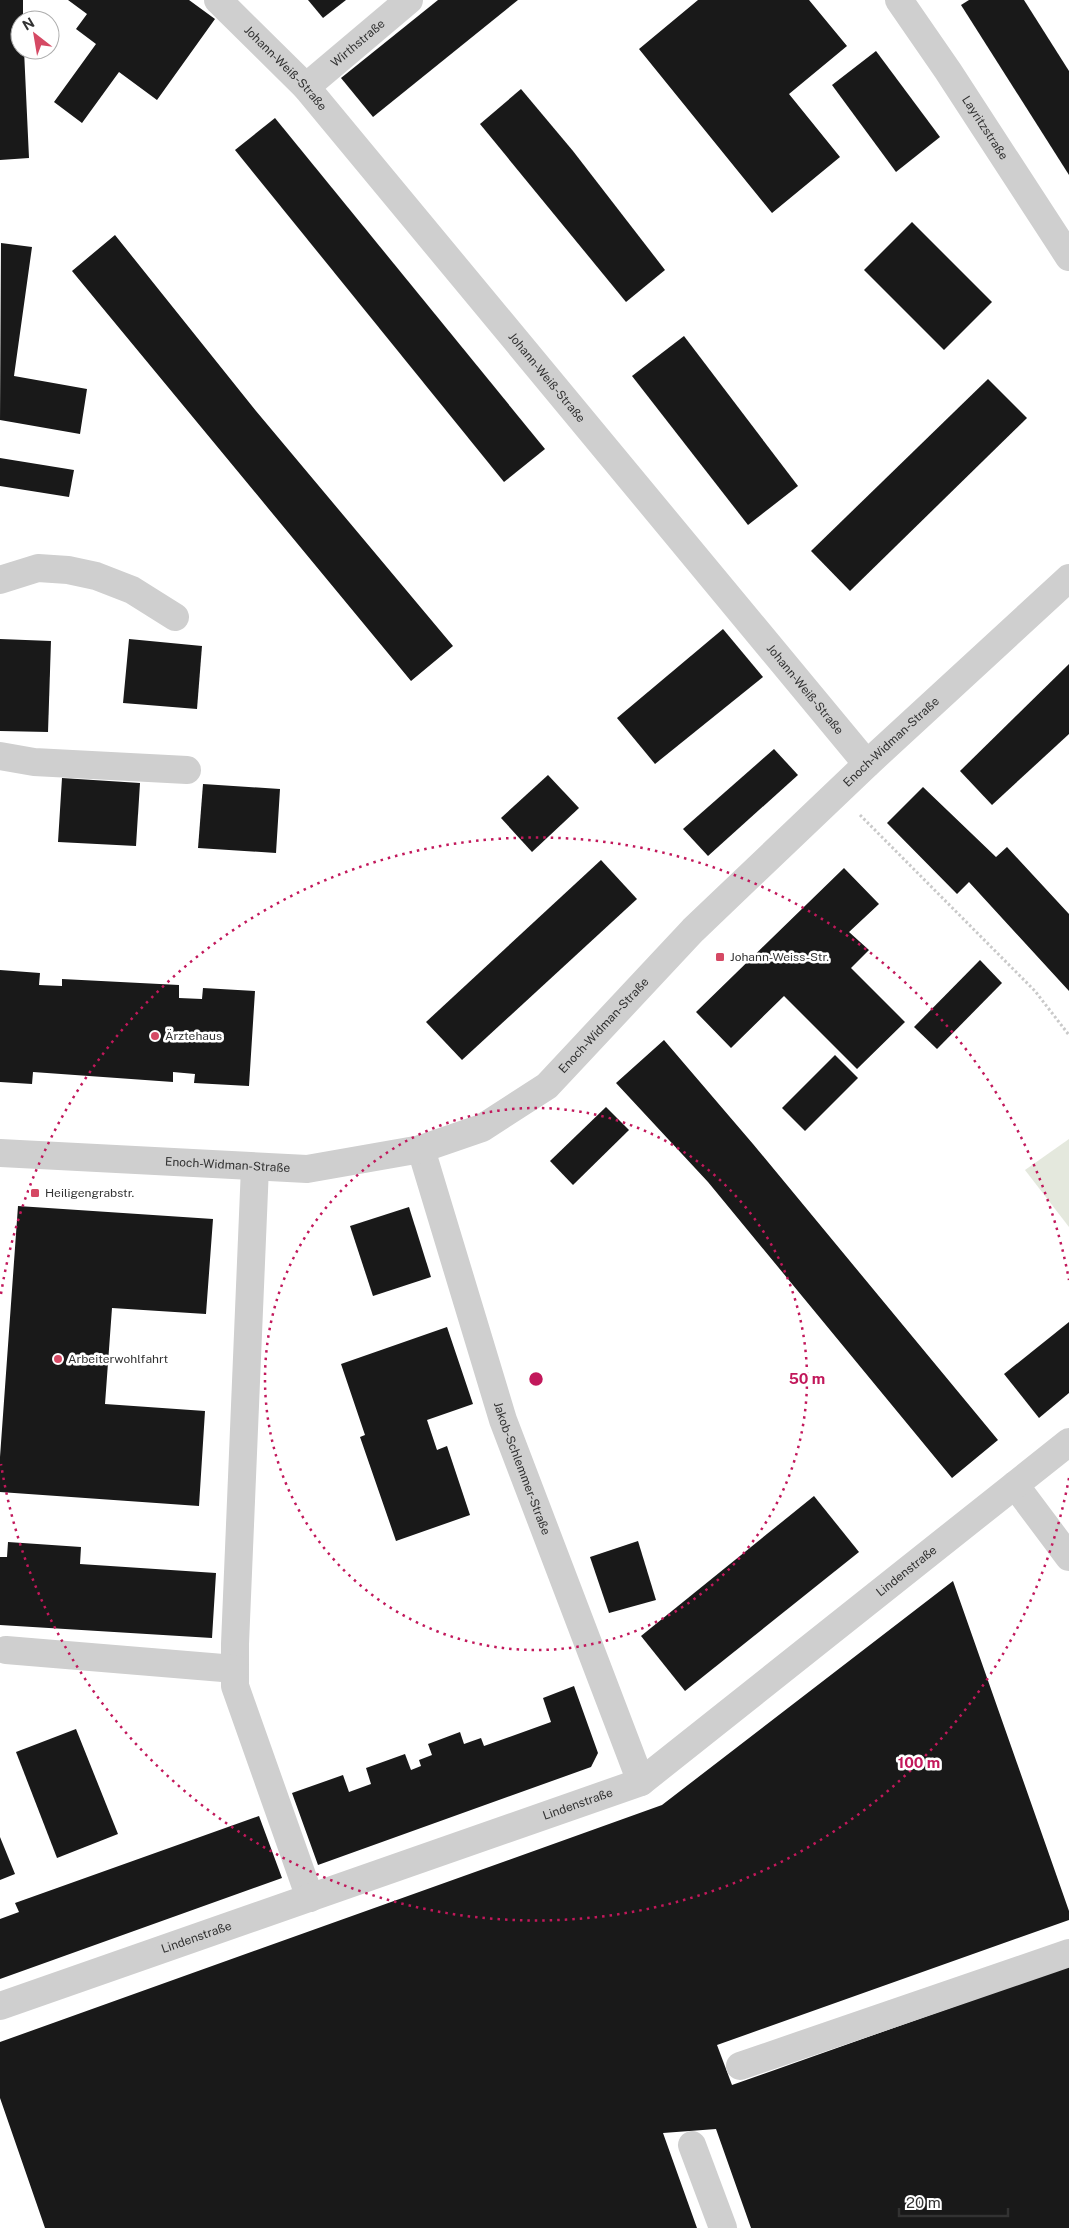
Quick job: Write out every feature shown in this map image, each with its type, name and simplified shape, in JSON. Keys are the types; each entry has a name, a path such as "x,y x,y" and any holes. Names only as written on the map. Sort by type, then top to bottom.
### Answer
{"street":[{"name":"Johann-Weiß-Straße","path":"218,0 306,88 867,764"},
{"name":"Wirthstraße","path":"306,88 409,0"},
{"name":"Layritzstraße","path":"899,0 948,71 1069,257"},
{"path":"0,580 38,568 68,570 96,576 132,590 175,617"},
{"name":"Enoch-Widman-Straße","path":"0,1152 307,1169 422,1149 482,1128 547,1086 692,930 837,792 1069,578"},
{"path":"0,756 34,762 187,770"},
{"name":"Jakob-Schlemmer-Straße","path":"422,1149 503,1420 641,1782"},
{"path":"255,1167 235,1686 310,1898"},
{"name":"Lindenstraße","path":"0,2006 641,1782 1069,1442"},
{"path":"1014,1485 1069,1557"},
{"path":"6,1650 235,1669"},
{"path":"740,2066 1069,1952"},
{"path":"692,2146 723,2228"}],"path":[{"path":"837,792 1035,991 1069,1036"}],"shaded area":[{"path":"1069,1139 1069,1227 1025,1170"}],"building":[{"path":"0,0 23,0 23,10 10,10 10,60 24,60 29,158 0,160"},
{"path":"68,0 189,0 215,19 157,100 119,72 82,123 54,102 96,44 76,29 87,14"},
{"path":"308,0 346,0 323,18"},
{"path":"438,0 518,0 373,117 341,78"},
{"path":"698,0 809,0 847,46 789,94 840,157 772,213 639,49"},
{"path":"969,0 1024,0 1069,71 1069,175 961,5"},
{"path":"876,51 940,137 896,172 832,85"},
{"path":"521,89 573,151 665,270 626,302 480,124"},
{"path":"275,118 545,449 504,482 235,150"},
{"path":"912,222 992,302 944,350 864,270"},
{"path":"115,235 256,411 453,646 411,681 72,271"},
{"path":"1,243 32,247 14,376 87,389 80,434 0,420"},
{"path":"684,336 798,486 748,525 632,376"},
{"path":"988,379 1027,418 850,591 811,551"},
{"path":"0,458 74,470 69,497 0,486"},
{"path":"723,629 763,677 655,764 617,718"},
{"path":"0,639 51,641 48,732 0,731"},
{"path":"129,639 202,646 197,709 123,703"},
{"path":"1069,664 1069,734 992,805 960,771"},
{"path":"774,749 798,775 708,856 683,829"},
{"path":"548,775 579,808 532,852 501,818"},
{"path":"62,778 140,783 136,846 58,842"},
{"path":"203,784 280,789 276,853 198,848"},
{"path":"923,787 996,857 1007,847 1069,914 1069,991 969,882 957,894 887,823"},
{"path":"601,860 637,899 462,1060 426,1022"},
{"path":"844,868 879,904 849,932 869,950 851,968 905,1022 857,1069 784,996 731,1048 696,1012"},
{"path":"980,960 1002,983 937,1049 914,1027"},
{"name":"Ärztehaus","path":"0,970 40,973 39,985 62,986 62,979 179,985 179,998 202,999 203,988 255,991 249,1086 194,1083 195,1074 173,1072 173,1082 33,1072 32,1084 0,1082"},
{"path":"664,1040 753,1144 998,1440 952,1478 708,1182 616,1083"},
{"path":"835,1055 858,1078 805,1131 782,1108"},
{"path":"606,1107 629,1130 573,1185 550,1161"},
{"name":"Arbeiterwohlfahrt","path":"18,1206 213,1219 206,1314 112,1308 105,1404 205,1411 199,1506 0,1492 0,1457"},
{"path":"409,1207 431,1277 373,1296 350,1226"},
{"path":"1069,1322 1069,1393 1039,1418 1004,1374"},
{"path":"447,1327 473,1404 427,1420 437,1450 447,1446 470,1515 396,1541 360,1437 365,1435 341,1364"},
{"path":"814,1496 859,1552 685,1691 641,1636"},
{"path":"638,1541 656,1600 609,1613 590,1557"},
{"path":"8,1542 81,1547 80,1564 216,1573 212,1638 0,1625 0,1557 7,1557"},
{"path":"953,1581 1069,1911 1069,1920 717,2045 732,2085 1069,1966 1069,2228 751,2228 716,2129 663,2133 697,2228 45,2228 0,2098 0,2042 662,1805"},
{"path":"574,1686 598,1753 591,1767 318,1865 292,1793 343,1775 349,1792 371,1784 366,1768 405,1754 411,1770 421,1766 419,1760 432,1755 428,1744 460,1732 464,1744 481,1738 484,1746 551,1722 543,1698"},
{"path":"76,1729 118,1834 57,1858 16,1752"},
{"path":"259,1816 282,1878 0,1979 0,1919 19,1912 15,1903"},
{"path":"0,1837 15,1874 0,1880"}],"place":[{"name":"Johann-Weiss-Str.","path":"720,957"},
{"name":"Ärztehaus","path":"155,1036"},
{"name":"Heiligengrabstr.","path":"35,1193"},
{"name":"Arbeiterwohlfahrt","path":"58,1359"}]}
